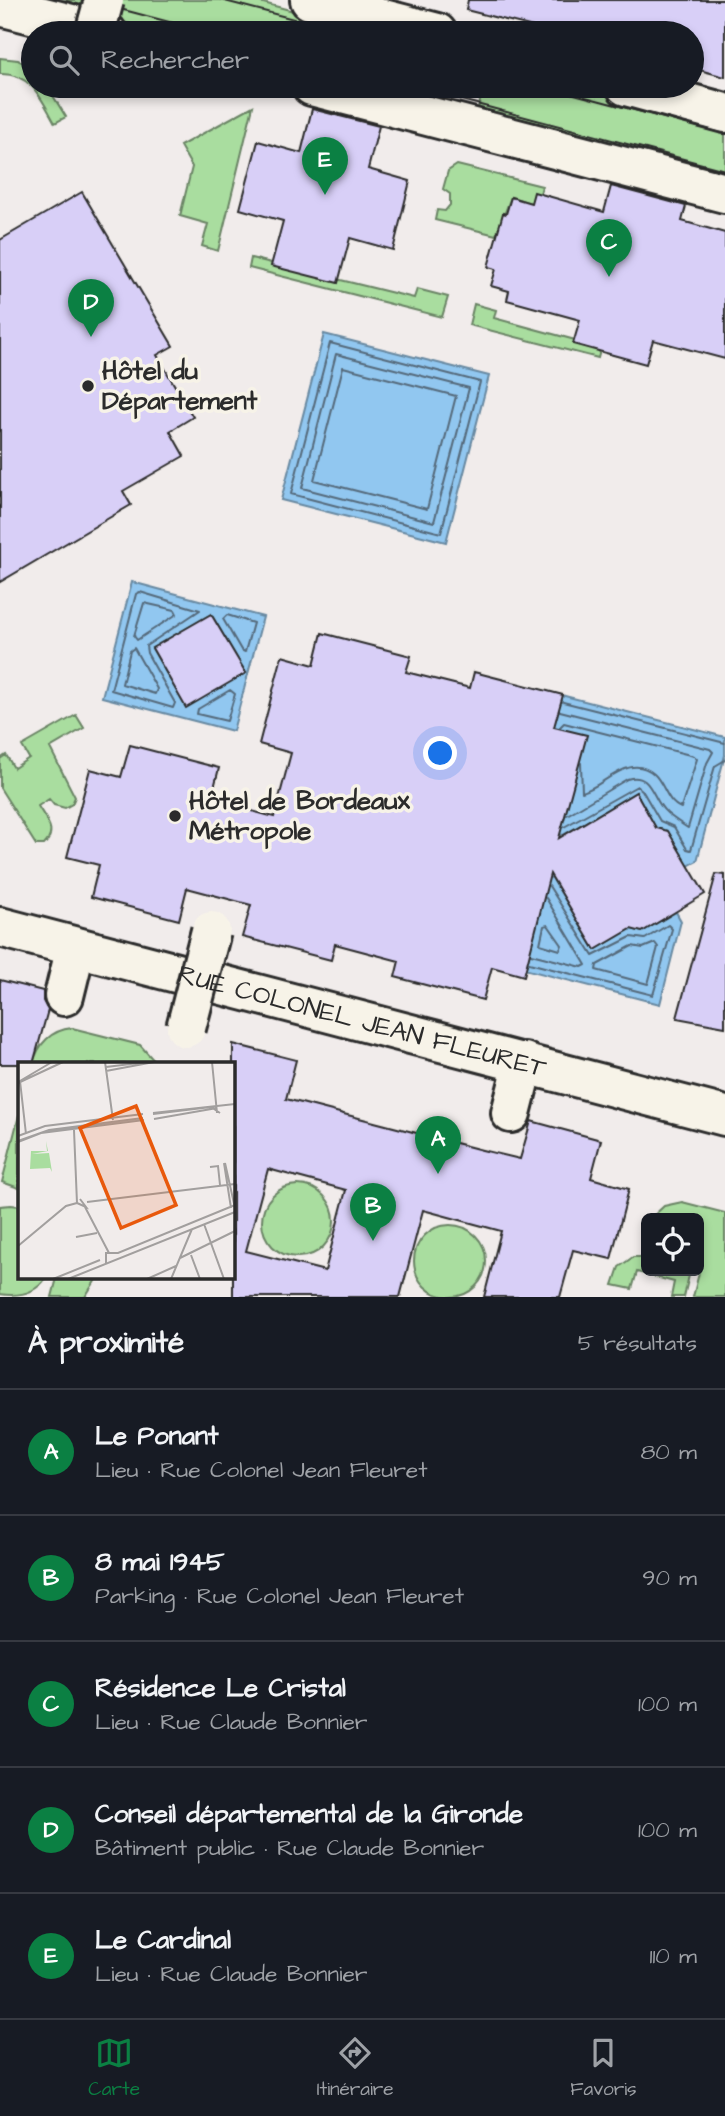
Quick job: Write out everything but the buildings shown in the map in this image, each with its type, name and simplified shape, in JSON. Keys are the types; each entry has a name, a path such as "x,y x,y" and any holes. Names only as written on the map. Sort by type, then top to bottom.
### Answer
{"street":[{"path":"98,21 104,0"},
{"path":"310,0 407,21"},
{"path":"0,6 59,21"},
{"path":"398,98 725,193"},
{"path":"670,98 725,113"},
{"name":"RUE COLONEL JEAN FLEURET","path":"0,927 725,1116"},
{"path":"186,1028 211,931"},
{"path":"64,996 76,947"},
{"path":"511,1113 524,1062"}],"green space":[{"path":"36,0 252,0 316,17 315,21 119,21"},
{"path":"0,58 21,62 21,79 0,74"},
{"path":"41,98 54,98 66,117 55,123"},
{"path":"481,98 619,98 725,126 725,177 477,112"},
{"path":"253,106 218,251 202,246 208,224 180,216 192,167 180,146"},
{"path":"457,165 542,186 540,194 531,203 511,197 496,235 435,220 437,210 445,211 450,205 450,194 443,189 448,171"},
{"path":"251,258 414,298 417,289 448,297 442,317 249,268"},
{"path":"474,304 496,310 494,318 601,347 598,358 469,325"},
{"path":"76,715 84,728 50,748 75,797 72,804 65,808 54,805 49,799 38,806 47,821 50,835 44,845 36,845 0,788 0,759 6,755 14,768 29,758 22,746"},
{"path":"72,1028 140,1045 155,1062 34,1062 46,1039 64,1029"},
{"path":"18,1119 18,1188 2,1182"},
{"path":"305,1185 324,1195 332,1207 332,1235 324,1247 312,1255 291,1257 272,1247 264,1235 262,1214 272,1195 284,1187"},
{"path":"682,1202 725,1213 725,1297 693,1297 698,1276 704,1276 704,1213 656,1213 664,1206"},
{"path":"0,1206 18,1206 18,1280 44,1280 32,1291 14,1295 0,1294"},
{"path":"450,1225 470,1231 480,1241 486,1261 480,1281 470,1291 450,1297 430,1291 420,1281 414,1261 420,1241 430,1231"},
{"path":"633,1257 641,1257 641,1273 637,1272 632,1289 613,1285 619,1267"},
{"path":"652,1276 689,1276 684,1297 671,1297 674,1282"},
{"path":"56,1280 96,1280 85,1297 52,1297"}],"water":[{"path":"324,334 489,376 446,542 281,500"},
{"path":"132,582 263,617 233,731 102,697","holes":["211,614 245,673 186,707 152,648"]},
{"path":"518,684 725,737 725,755 697,861 688,866 668,831 656,828 636,793 563,835 523,825"},
{"path":"518,869 552,878 595,950 631,929 642,932 676,912 681,921 660,1004 478,957"}],"tram line":[{"path":"86,0 166,21"},
{"path":"221,0 301,21"},
{"path":"454,98 725,170"},
{"path":"589,98 725,134"}],"place":[{"name":"Le Cardinal","path":"325,195"},
{"name":"Résidence Le Cristal","path":"609,277"},
{"name":"Conseil départemental de la Gironde","path":"91,337"},
{"name":"Hôtel du Département","path":"88,386"},
{"name":"Hôtel de Bordeaux Métropole","path":"175,816"},
{"name":"Le Ponant","path":"438,1174"},
{"name":"8 mai 1945","path":"373,1241"}]}
